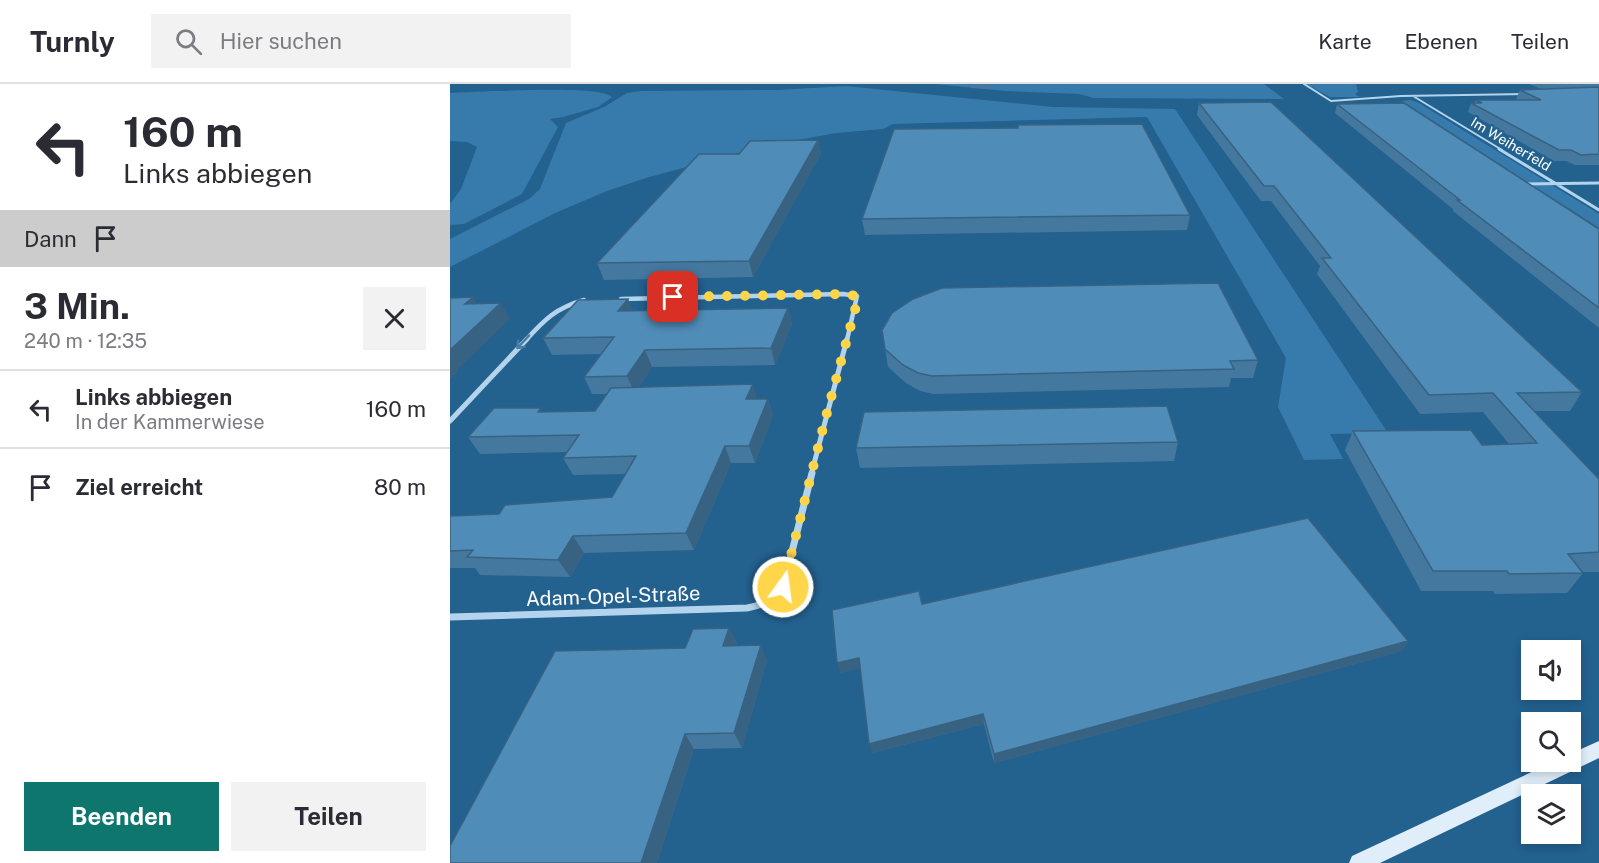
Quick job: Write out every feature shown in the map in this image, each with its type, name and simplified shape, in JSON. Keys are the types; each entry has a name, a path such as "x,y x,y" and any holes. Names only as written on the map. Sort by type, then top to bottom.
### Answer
{"main road":[{"path":"1359,863 1599,749"}],"street":[{"path":"1304,84 1331,101 1413,96 1531,94"},
{"name":"Im Weiherfeld","path":"1413,96 1599,210"},
{"path":"1386,97 1396,103"},
{"name":"Im Weiherfeld","path":"1512,178 1530,189"},
{"path":"1522,184 1599,183"},
{"name":"Adam-Opel-Straße","path":"450,617 747,608 764,605 775,599 783,587 857,296 843,294 618,299"},
{"path":"450,421 549,315 567,305 596,300"}],"shaded area":[{"path":"934,84 1264,84 1284,99 1094,98 1079,94 1006,91"},
{"path":"1306,84 1356,84 1358,92 1355,94 1360,97 1330,97"},
{"path":"846,86 1053,107 1175,109 1388,433 1330,434 1343,459 1304,460 1278,407 1286,358 1147,117 893,124 883,129 836,133 770,145 649,177 607,191 555,213 450,267 450,239 529,199 540,189 566,123 604,107 627,93 778,90"},
{"path":"574,90 591,91 612,97 598,107 550,119 558,127 522,194 464,224 450,225 450,204 461,189 477,147 467,142 450,141 450,93"},
{"path":"1410,100 1419,103 1599,214 1599,228 1402,101"}],"building":[{"path":"1599,87 1599,154 1581,155 1571,150 1559,150 1471,103 1482,103 1476,100 1541,100 1520,90"},
{"path":"1271,102 1582,392 1517,393 1599,479 1599,552 1568,554 1583,573 1509,574 1507,571 1433,571 1353,431 1471,430 1482,445 1537,443 1493,393 1429,395 1322,258 1331,258 1274,186 1264,186 1199,103"},
{"path":"1404,103 1599,229 1599,308 1457,200 1460,200 1337,104"},
{"path":"1142,124 1190,215 862,219 894,129"},
{"path":"818,140 749,261 597,263 699,154 739,154 750,141"},
{"path":"1218,283 1258,360 1230,361 1234,369 932,376 918,373 903,365 885,349 882,330 892,313 913,299 942,288"},
{"path":"473,297 465,304 501,303 450,350 450,298"},
{"path":"628,299 618,311 788,308 771,348 645,350 627,376 584,377 614,337 543,338 578,300"},
{"path":"753,384 746,399 768,399 749,446 725,446 686,533 573,536 558,560 467,557 473,550 450,551 450,516 499,514 505,505 612,497 636,456 563,458 579,435 468,437 494,408 541,408 538,412 595,411 611,388"},
{"path":"1167,406 1178,442 856,448 864,412"},
{"path":"1308,518 1408,641 994,754 983,714 869,744 859,658 837,663 832,610 919,591 922,604"},
{"path":"729,628 723,646 761,645 734,733 685,734 641,863 450,863 450,846 555,651 685,648 693,629"}],"route":[{"path":"673,297 843,294 857,296 783,587"}]}
